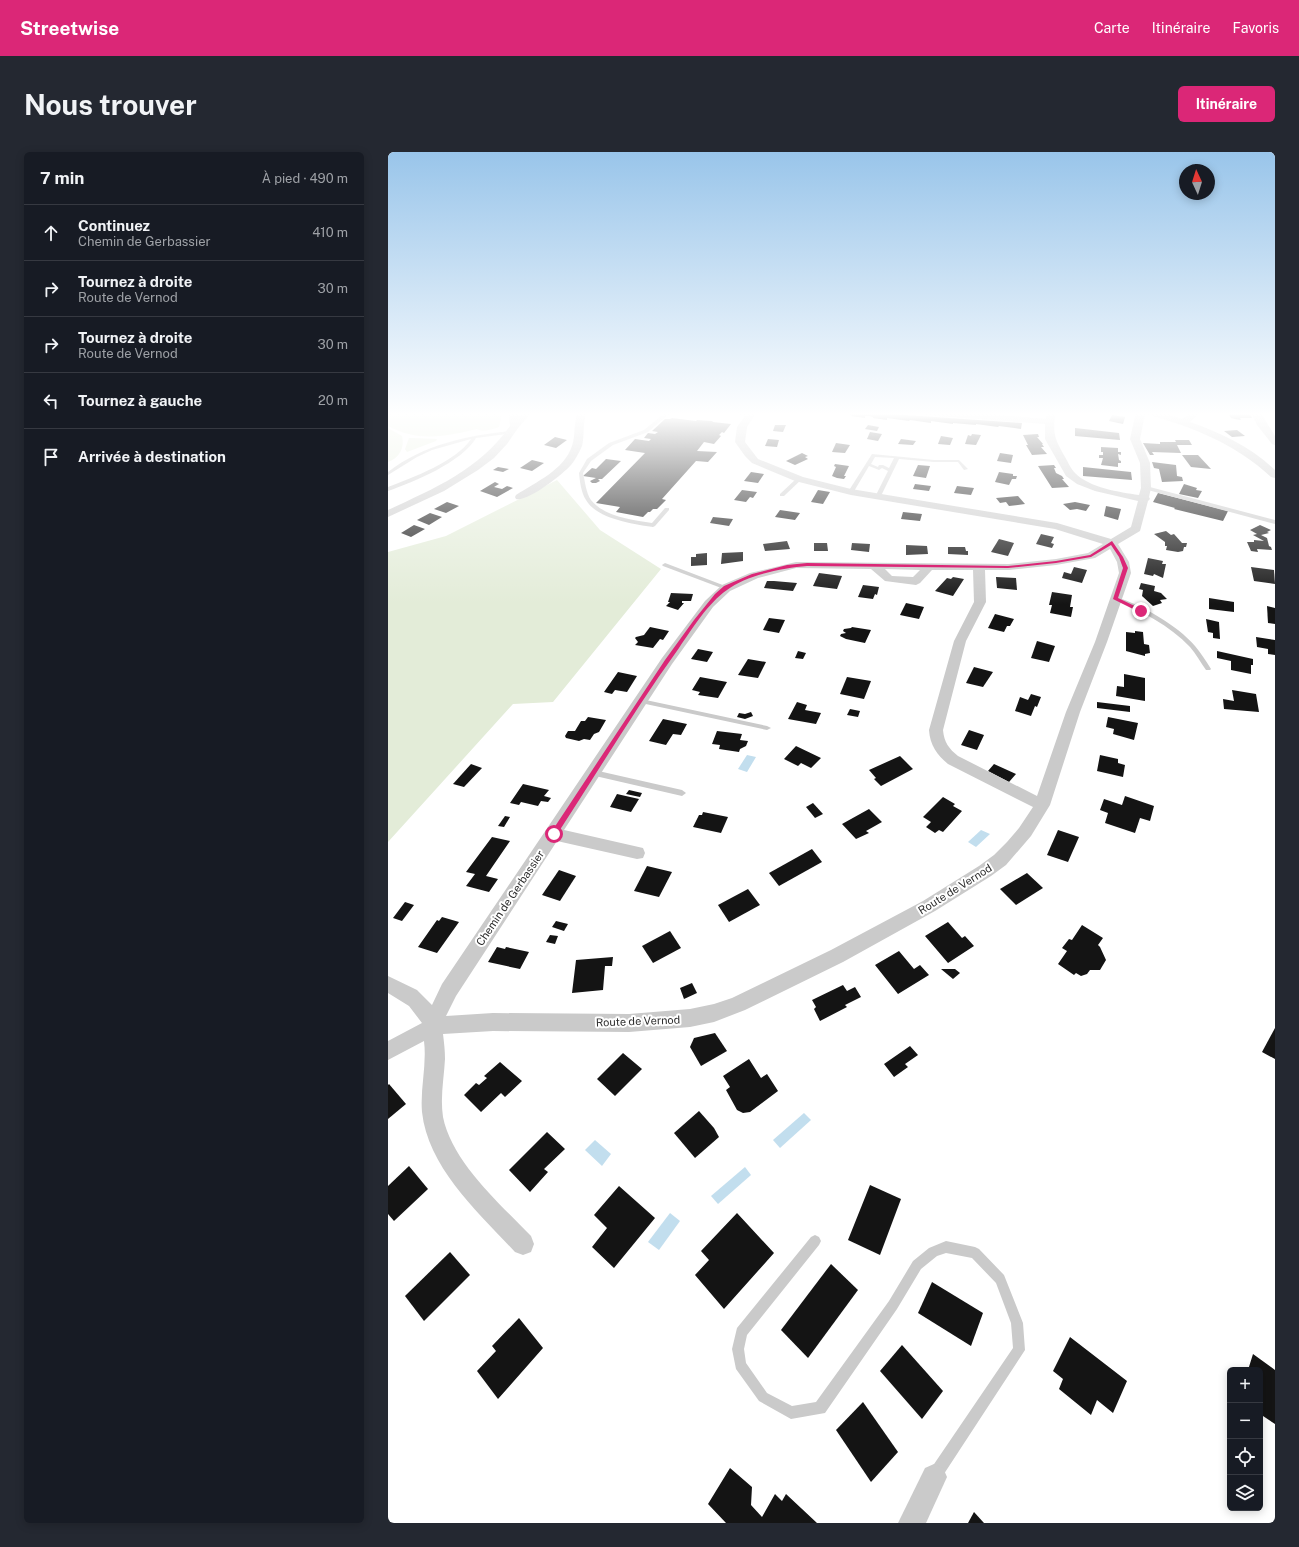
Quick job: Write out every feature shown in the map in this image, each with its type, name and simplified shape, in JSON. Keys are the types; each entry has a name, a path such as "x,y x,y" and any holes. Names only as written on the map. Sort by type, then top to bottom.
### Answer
{"street":[{"path":"388,514 461,476"},
{"path":"520,497 552,476"},
{"path":"791,476 851,492 1042,523 1070,529 1112,542"},
{"path":"1073,476 1081,482 1100,490 1121,495 1145,494"},
{"path":"1042,805 953,760 943,751 937,740 936,730 960,641 980,602 979,568 1032,565 1087,557 1095,554 1112,542 1136,529 1145,494 1144,476"},
{"name":"Route de Vernod","path":"434,1026 493,1022 629,1023 696,1017 714,1012 738,1004 880,934 930,906 1000,860 1025,832 1042,805 1073,712 1116,599 1125,568 1121,557 1112,542"},
{"name":"Chemin de Gerbassier","path":"434,1026 443,1001 449,990 554,834 666,661 717,595 726,588 754,575 787,567 815,565 874,566 889,579 916,581 928,567 979,568"},
{"path":"554,834 637,853"},
{"path":"388,984 405,992 416,1000 422,1006 434,1026 436,1052 433,1086 433,1117 441,1143 458,1171 523,1244"},
{"path":"388,1051 434,1026"},
{"path":"912,1523 934,1477"}],"lane":[{"path":"388,489 418,476"},
{"path":"582,476 588,500 604,512 630,522 653,525 667,509"},
{"path":"851,492 861,476"},
{"path":"878,496 888,476"},
{"path":"782,495 799,479"},
{"path":"1145,494 1275,522"},
{"path":"665,565 726,588"},
{"path":"1116,599 1141,611 1177,632 1192,646 1208,669"},
{"path":"641,701 767,728"},
{"path":"594,773 682,793"},
{"path":"815,1241 740,1332 738,1348 740,1365 763,1397 791,1413 820,1408 893,1305 917,1265 933,1252 946,1247 975,1252 1000,1280 1017,1324 1019,1350 934,1477"}],"green space":[{"path":"557,480 600,530 661,569 553,702 513,704 388,842 388,552 446,536"}],"water":[{"path":"747,755 756,757 747,772 738,769"},
{"path":"981,830 990,834 976,847 968,842"},
{"path":"804,1113 811,1120 780,1148 773,1140"},
{"path":"595,1140 611,1154 602,1166 585,1150"},
{"path":"745,1167 751,1175 718,1204 711,1196"},
{"path":"670,1213 680,1221 659,1250 648,1242"}],"building":[{"path":"583,476 605,476 602,479 598,479 600,481 596,483 592,483 590,481 596,478"},
{"path":"622,476 683,476 662,499 666,500 657,509 653,509 643,517 616,512 620,507 596,503"},
{"path":"748,476 763,476 758,483 744,481"},
{"path":"832,476 844,476 846,476 844,479"},
{"path":"913,476 927,476 926,478"},
{"path":"997,476 1017,476 1016,479 1012,479 1009,485 995,482"},
{"path":"1044,476 1062,476 1064,479 1062,479 1069,487 1052,488"},
{"path":"1083,476 1131,476 1132,480"},
{"path":"1161,476 1182,477 1183,481 1162,482"},
{"path":"495,482 499,484 494,487 502,489 507,486 513,488 497,497 480,491"},
{"path":"915,484 931,486 929,491 913,489"},
{"path":"1184,484 1197,488 1196,490 1202,491 1198,498 1179,494"},
{"path":"957,486 974,488 971,495 954,493"},
{"path":"742,490 757,492 753,498 750,497 746,502 734,500"},
{"path":"818,490 830,492 823,504 811,502"},
{"path":"1158,493 1228,511 1223,521 1174,509 1175,508 1153,502"},
{"path":"1018,496 1025,504 1009,506 1006,502 1000,503 996,498"},
{"path":"447,502 459,506 446,513 434,509"},
{"path":"1075,502 1090,505 1086,511 1077,509 1070,510 1063,504"},
{"path":"1106,506 1121,509 1118,520 1104,516"},
{"path":"780,510 800,513 795,520 775,517"},
{"path":"903,512 922,514 920,521 901,519"},
{"path":"430,513 442,517 429,525 417,520"},
{"path":"713,517 733,519 729,526 710,523"},
{"path":"414,525 425,529 411,537 401,533"},
{"path":"1260,525 1271,530 1267,532 1269,533 1261,535 1267,538 1269,546 1272,550 1257,549 1258,552 1251,551 1247,542 1254,542 1254,540 1264,541 1253,535 1257,534 1250,530"},
{"path":"1166,531 1171,535 1174,534 1182,543 1187,543 1183,551 1178,552 1166,550 1167,546 1165,546 1165,542 1154,534"},
{"path":"1041,534 1054,537 1051,543 1054,544 1052,548 1036,544"},
{"path":"999,539 1014,543 1008,556 991,552"},
{"path":"787,541 790,549 765,551 763,544"},
{"path":"814,543 827,543 828,551 814,551"},
{"path":"852,543 870,544 869,552 851,550"},
{"path":"906,545 927,546 928,554 906,555"},
{"path":"948,547 965,547 966,551 968,551 968,555 948,554"},
{"path":"743,552 743,561 721,564 722,553"},
{"path":"707,553 707,565 691,566 691,557 696,557 696,554"},
{"path":"1148,558 1163,561 1162,564 1166,564 1163,578 1154,574 1153,576 1144,574"},
{"path":"1074,567 1087,570 1082,583 1062,578 1064,572 1071,574"},
{"path":"1251,567 1274,570 1275,584 1254,581"},
{"path":"819,573 842,576 837,589 813,586"},
{"path":"953,577 964,579 953,596 935,591 947,578 951,579"},
{"path":"996,577 1016,578 1017,590 997,588"},
{"path":"767,581 797,583 793,591 764,588"},
{"path":"1141,583 1155,586 1154,591 1161,593 1167,599 1160,600 1162,603 1153,606 1142,596 1143,590 1139,589"},
{"path":"863,585 879,587 877,595 875,594 873,599 858,597"},
{"path":"1052,592 1072,595 1070,607 1073,607 1071,617 1050,613 1052,605 1049,605"},
{"path":"671,593 693,594 691,601 682,601 682,603 684,603 678,610 666,606 670,602 668,602"},
{"path":"1209,598 1234,602 1234,612 1209,609"},
{"path":"906,603 924,607 919,619 900,615"},
{"path":"1267,606 1275,608 1275,624 1268,623"},
{"path":"995,614 1014,619 1010,626 1007,626 1004,632 988,628"},
{"path":"769,618 785,620 779,633 763,630"},
{"path":"1206,619 1219,622 1220,639 1213,638 1213,633 1208,632"},
{"path":"650,627 669,631 663,640 660,639 653,648 635,645 638,642 635,638 644,635"},
{"path":"852,627 871,630 865,643 846,639 840,636 841,634 846,633 843,631 844,629"},
{"path":"1135,631 1143,632 1144,644 1149,645 1150,653 1145,654 1145,656 1126,651 1126,632 1135,633"},
{"path":"1256,637 1275,640 1275,655 1268,654 1268,649 1257,647"},
{"path":"1037,641 1055,646 1049,662 1031,658"},
{"path":"698,649 713,652 707,662 691,659"},
{"path":"798,651 806,653 803,659 795,658"},
{"path":"1217,651 1253,659 1251,674 1231,670 1231,661 1217,658"},
{"path":"748,659 766,662 758,678 738,675"},
{"path":"974,667 993,672 983,687 966,683"},
{"path":"618,672 637,676 627,692 615,690 612,694 604,692"},
{"path":"1124,674 1145,678 1145,701 1116,696 1117,686 1124,687"},
{"path":"700,677 727,682 718,698 698,695 700,692 692,690"},
{"path":"847,677 871,681 864,699 840,694"},
{"path":"1232,690 1256,694 1259,712 1224,709 1223,699 1234,701"},
{"path":"1031,694 1041,697 1031,716 1015,711 1020,697 1028,700"},
{"path":"797,702 807,705 805,710 821,713 816,724 788,719"},
{"path":"1097,702 1130,706 1130,712 1097,708"},
{"path":"850,709 860,711 858,717 847,715"},
{"path":"751,712 753,716 745,719 737,717 739,713 745,714"},
{"path":"588,717 606,720 599,732 594,734 590,740 584,739 579,741 566,738 565,736 568,731 575,731 581,721 585,721"},
{"path":"1108,717 1138,723 1134,740 1113,734 1114,729 1106,727"},
{"path":"663,719 687,724 681,735 673,734 666,745 649,741"},
{"path":"969,730 984,735 977,750 961,745"},
{"path":"717,731 742,734 740,740 748,741 746,746 740,749 739,752 719,749 720,745 712,744"},
{"path":"796,746 821,758 811,768 801,763 798,766 784,759"},
{"path":"1100,755 1118,759 1118,763 1125,765 1123,777 1097,771"},
{"path":"900,756 913,769 881,786 874,779 876,778 869,770"},
{"path":"471,764 482,768 464,787 453,784"},
{"path":"994,764 1016,774 1009,782 988,771"},
{"path":"523,784 549,790 544,796 551,798 548,802 541,801 538,806 521,802 519,805 510,803"},
{"path":"629,790 642,793 640,797 626,794"},
{"path":"617,794 639,799 631,812 610,807"},
{"path":"1125,796 1154,806 1150,821 1140,818 1135,833 1105,823 1108,813 1100,810 1104,799 1122,805"},
{"path":"943,797 955,804 953,806 962,811 943,832 939,830 935,833 926,827 931,822 923,817"},
{"path":"813,803 823,814 815,818 806,807"},
{"path":"869,809 882,822 866,831 869,833 856,839 842,824"},
{"path":"703,812 728,817 721,833 693,827 699,815 702,815"},
{"path":"505,816 510,817 504,827 498,826"},
{"path":"1058,830 1079,837 1068,862 1047,855"},
{"path":"492,837 510,841 486,876 498,879 489,892 466,886 475,874 466,872"},
{"path":"812,849 822,862 779,886 769,873"},
{"path":"647,866 672,872 659,897 634,891"},
{"path":"559,870 576,876 560,901 542,895"},
{"path":"1027,873 1043,888 1016,905 1000,889"},
{"path":"748,889 760,905 729,922 718,905"},
{"path":"405,902 414,905 402,921 393,918"},
{"path":"442,917 459,922 437,953 418,947 437,920 439,921"},
{"path":"556,921 568,924 564,931 552,927"},
{"path":"948,922 962,938 965,936 974,946 948,963 925,936"},
{"path":"1082,925 1103,938 1098,945 1106,960 1100,970 1090,970 1087,974 1081,976 1076,973 1074,975 1058,964 1067,951 1062,948 1069,939 1072,940"},
{"path":"670,931 681,948 653,963 642,946"},
{"path":"550,935 558,936 555,944 546,942"},
{"path":"497,947 505,949 506,947 529,952 520,969 488,962"},
{"path":"899,951 914,969 920,965 929,975 898,994 875,965"},
{"path":"613,957 612,966 605,966 603,990 572,993 576,960"},
{"path":"941,969 955,969 960,973 953,979"},
{"path":"692,983 697,993 684,999 680,988"},
{"path":"843,985 847,991 855,987 861,997 845,1005 847,1007 820,1021 814,1009 816,1007 812,1000"},
{"path":"1275,1028 1275,1059 1262,1052"},
{"path":"715,1033 727,1051 701,1066 690,1047 694,1038"},
{"path":"910,1046 918,1055 905,1064 908,1067 894,1077 884,1064"},
{"path":"623,1053 642,1069 615,1096 597,1079"},
{"path":"749,1059 761,1078 767,1074 778,1091 750,1112 743,1113 737,1110 726,1090 730,1087 723,1076"},
{"path":"500,1062 522,1081 505,1097 501,1093 481,1112 464,1095 476,1083 479,1085 487,1078 484,1076"},
{"path":"389,1084 406,1104 388,1119 388,1085"},
{"path":"699,1111 714,1128 719,1137 695,1158 674,1133"},
{"path":"547,1132 565,1149 544,1169 548,1172 530,1192 509,1170"},
{"path":"409,1166 428,1189 394,1221 388,1214 388,1186"},
{"path":"870,1185 901,1199 880,1255 848,1240"},
{"path":"619,1186 655,1218 614,1268 592,1247 607,1228 594,1215"},
{"path":"737,1213 774,1253 724,1309 695,1275 709,1260 701,1251"},
{"path":"450,1252 470,1275 424,1321 405,1296"},
{"path":"831,1264 858,1290 808,1358 781,1330"},
{"path":"932,1282 983,1313 971,1346 918,1313"},
{"path":"519,1318 543,1348 498,1399 477,1371 496,1351 492,1346"},
{"path":"1070,1337 1127,1381 1113,1413 1097,1400 1091,1415 1059,1389 1063,1379 1053,1371"},
{"path":"902,1345 943,1391 922,1419 880,1371"},
{"path":"1253,1354 1275,1370 1275,1424 1263,1416 1263,1367 1249,1367"},
{"path":"863,1402 898,1452 871,1482 836,1430"},
{"path":"730,1468 752,1487 751,1505 762,1517 775,1494 782,1501 786,1494 817,1523 726,1523 708,1504"},
{"path":"974,1512 984,1523 968,1523"}],"route":[{"path":"554,834 666,661 709,604 726,588 754,575 796,565 979,568 1008,567 1056,562 1091,556 1112,542 1125,565 1125,572 1116,599 1141,611"}]}
